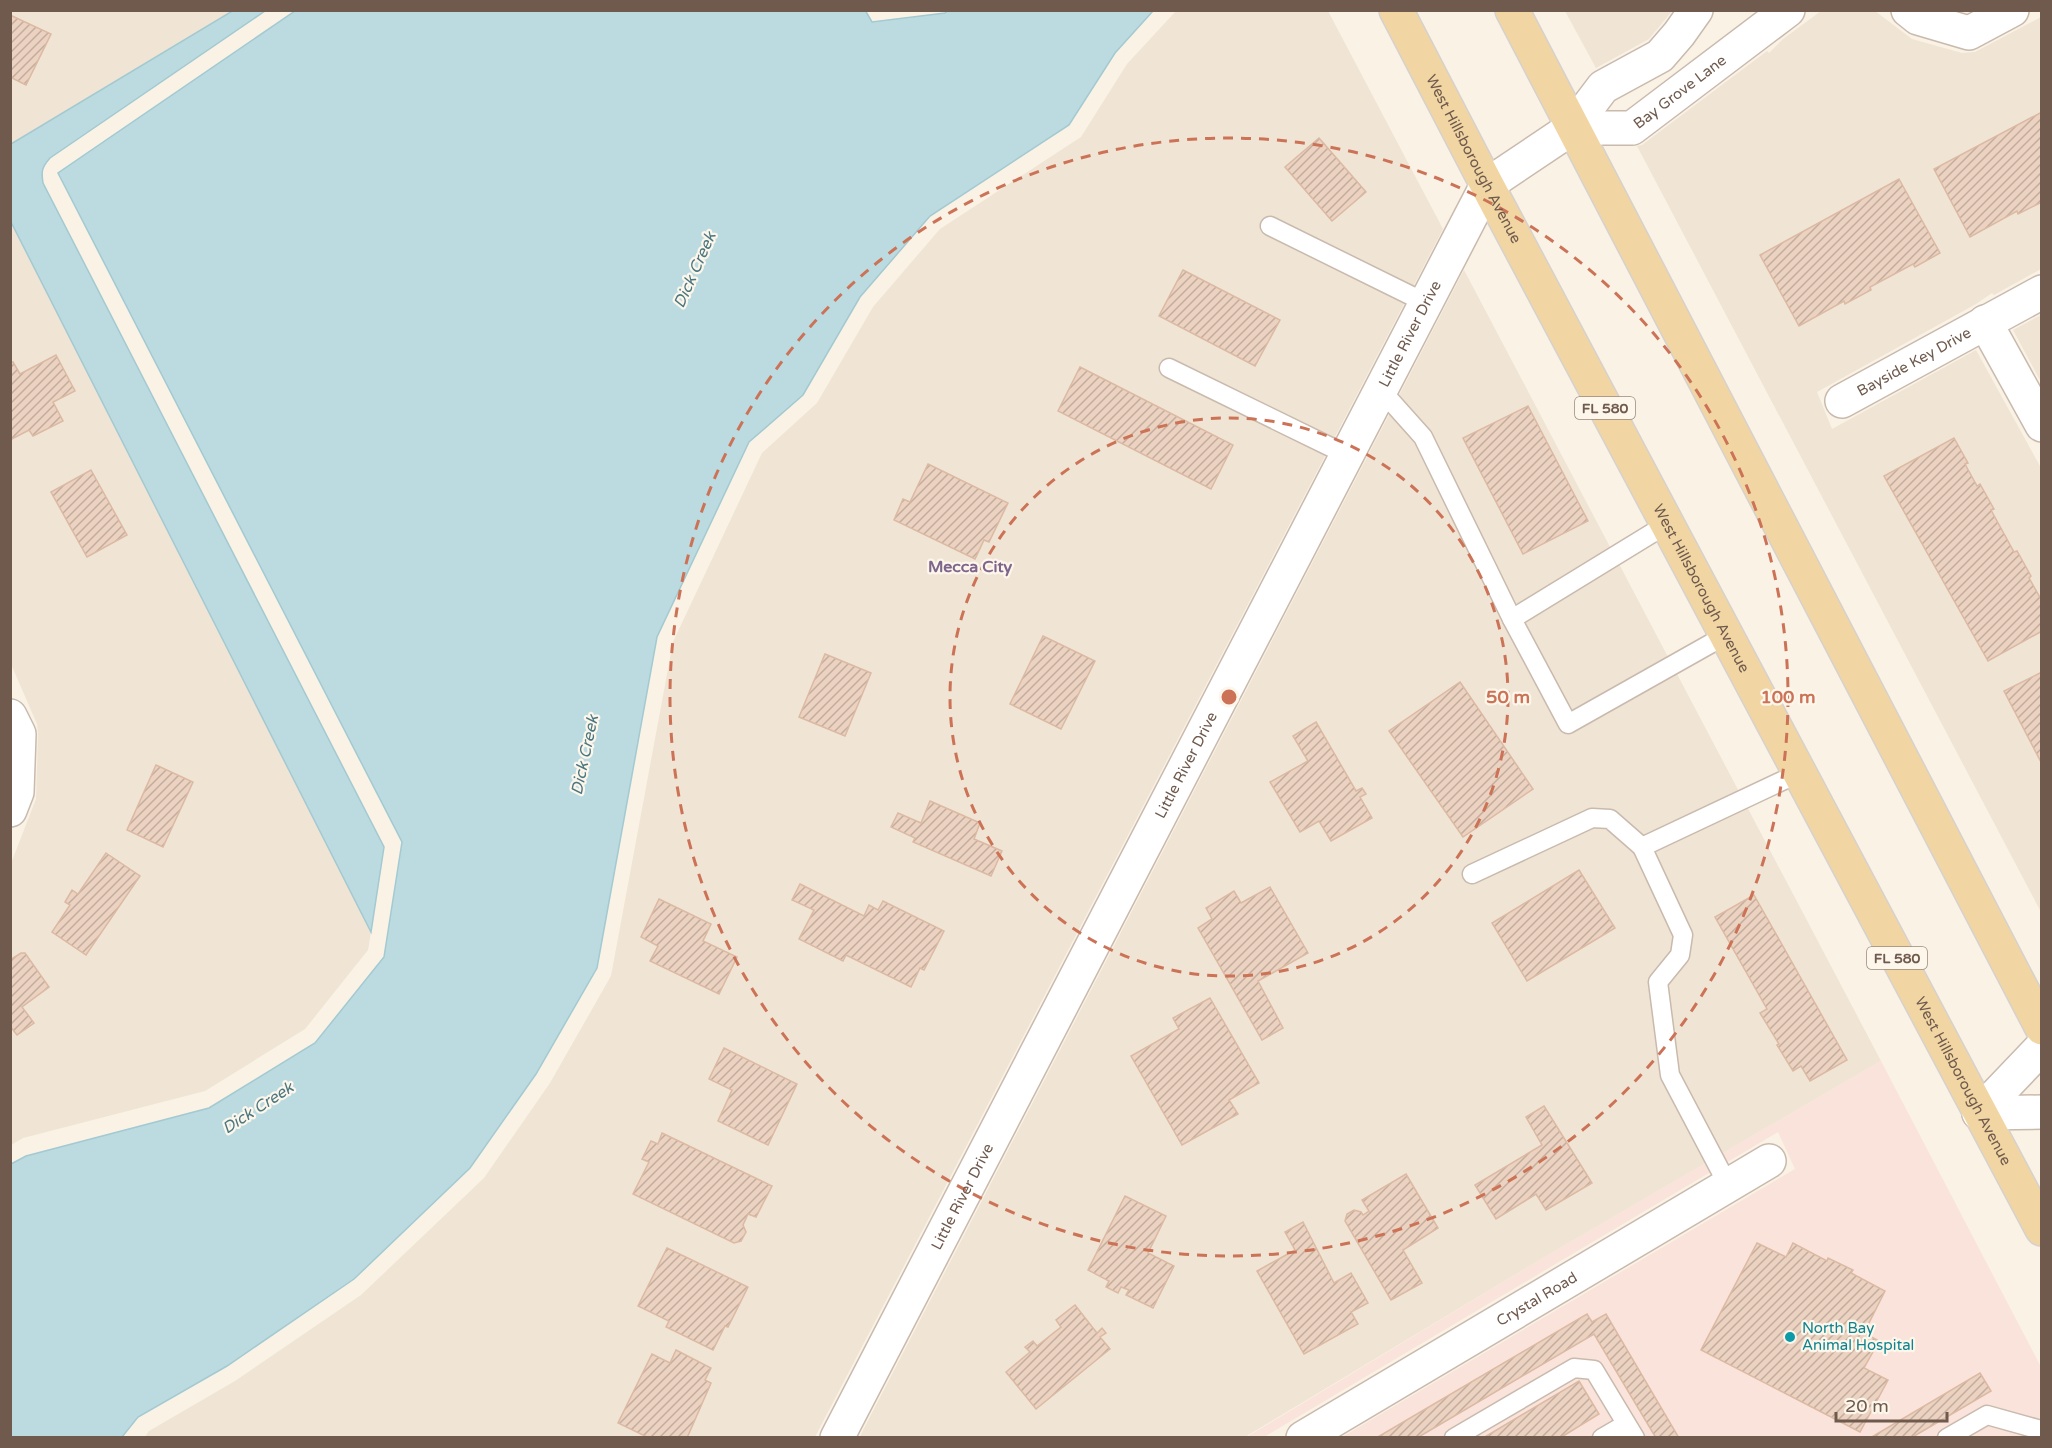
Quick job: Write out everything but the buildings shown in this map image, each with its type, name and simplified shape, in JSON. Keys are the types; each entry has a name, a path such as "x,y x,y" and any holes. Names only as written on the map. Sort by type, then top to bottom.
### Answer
{"main road":[{"name":"West Hillsborough Avenue","path":"1396,10 2042,1229"},
{"path":"1512,10 2042,1028"}],"street":[{"path":"1572,128 1603,87 1660,56 1696,10"},
{"path":"1908,10 1918,18 1969,33 2012,10"},
{"name":"Bay Grove Lane","path":"1572,128 1632,128 1773,15"},
{"name":"Little River Drive","path":"837,1437 1487,185 1572,128"},
{"name":"Bayside Key Drive","path":"1842,401 2042,292"},
{"name":"Bayside Key Drive","path":"1985,322 2042,425"},
{"path":"10,716 19,734 17,792 10,810"},
{"path":"1979,1113 2042,1047"},
{"path":"1979,1113 2042,1112"},
{"name":"Crystal Road","path":"1303,1437 1769,1161"}],"lane":[{"path":"1270,226 1426,303"},
{"path":"1169,368 1347,455"},
{"path":"1381,390 1423,437 1512,619 1568,724 1726,635"},
{"path":"1512,619 1667,524"},
{"path":"1642,847 1799,773"},
{"path":"1472,874 1592,818 1610,819 1642,847 1683,935 1680,955 1658,982 1670,1075 1728,1185"},
{"path":"1454,1437 1574,1368 1594,1370 1630,1430 1602,1437"},
{"path":"1947,1437 1987,1415 2042,1430 2039,1437"}],"shaded area":[{"path":"11,11 234,11 11,144"},
{"path":"1176,11 1328,11 1443,229 815,1437 144,1438 149,1431 235,1381 361,1295 484,1178 550,1083 611,976 673,642 762,453 817,403 873,307 940,229 1081,137 1127,64"},
{"path":"1565,11 1672,11 1649,39 1596,68"},
{"path":"1821,11 1875,11 1912,39 1962,53 1975,52 2041,17 2041,269 1994,295 1992,293 1817,392 1832,429 1976,350 2041,468 2041,912 1637,146 1642,145 1767,51 1769,53 1783,39"},
{"path":"11,222 371,932 368,950 305,1029 205,1091 23,1138 11,1145 10,866 36,799 38,733 37,724 11,664"},
{"path":"1464,270 1881,1061 1543,1258 1245,1437 859,1438"},
{"path":"2041,315 2041,382 2013,330"},
{"path":"1881,1061 2041,1367 2041,1437 1342,1437 1795,1169 1778,1132 1264,1437 1245,1438 1543,1258"}],"water":[{"path":"234,10 265,11 50,158 43,169 43,183 384,847 371,932 11,222 11,144"},
{"name":"Dick Creek","path":"865,10 872,22 945,13 948,10 1153,11 1115,53 1069,125 930,216 860,297 803,395 749,442 657,637 597,968 536,1074 470,1168 354,1279 227,1366 138,1417 122,1437 11,1437 11,1164 26,1156 209,1108 315,1043 384,957 402,842 58,173 295,11"}],"place":[{"name":"North Bay Animal Hospital","path":"1790,1337"}],"district":[{"name":"Mecca City","path":"970,567"}]}
